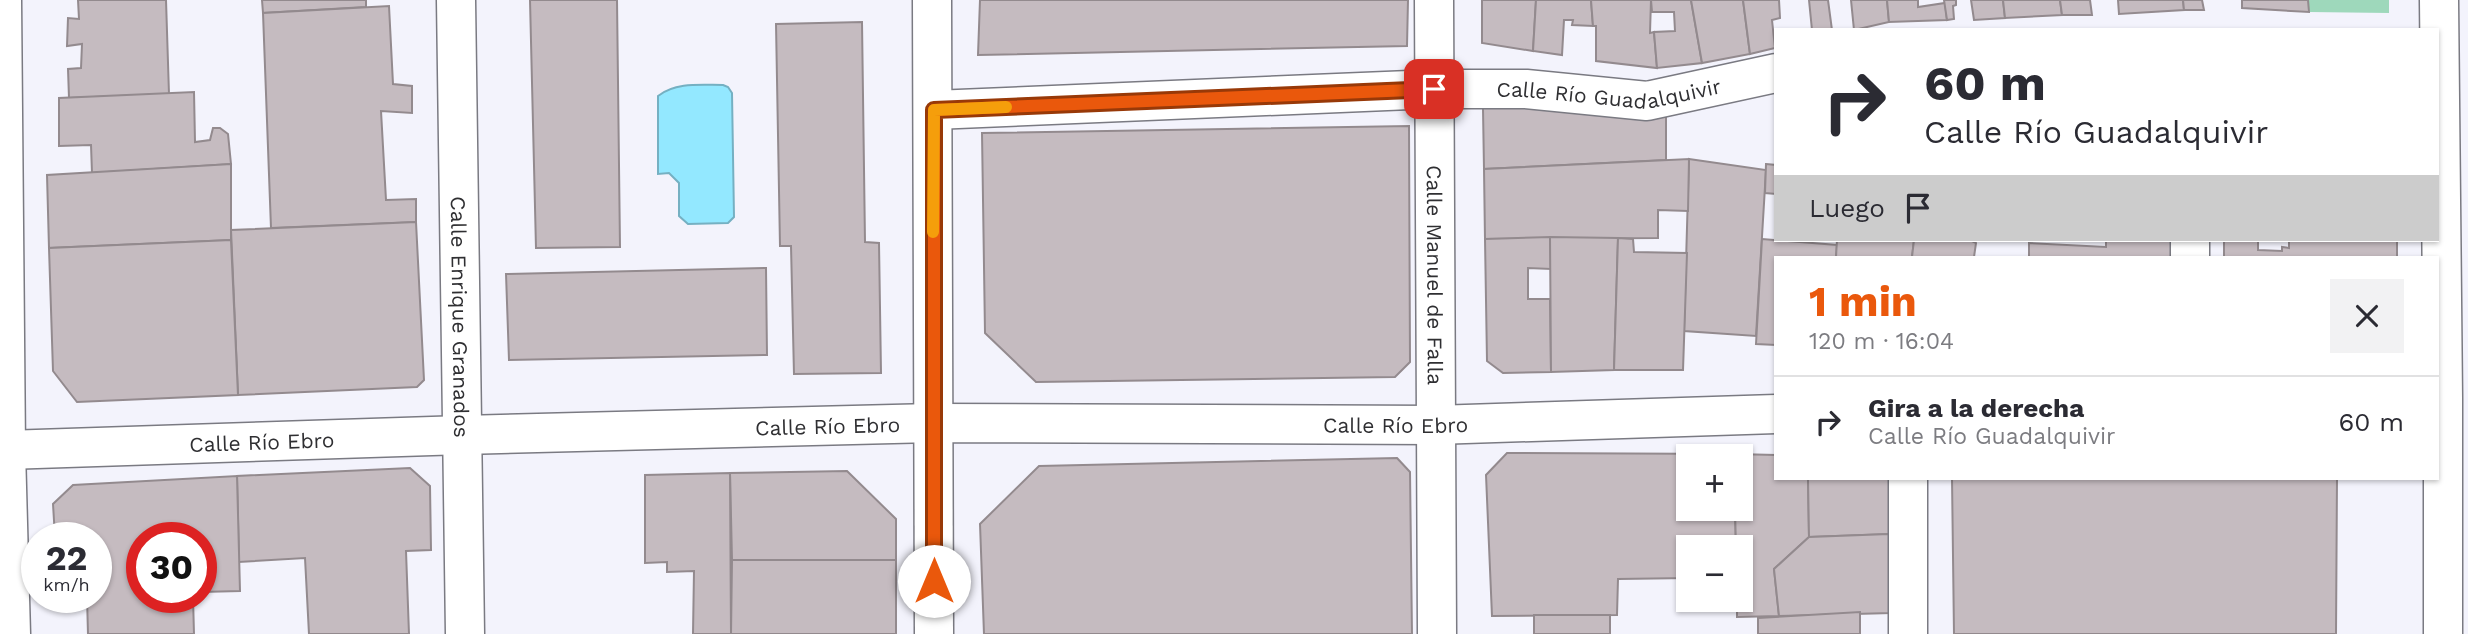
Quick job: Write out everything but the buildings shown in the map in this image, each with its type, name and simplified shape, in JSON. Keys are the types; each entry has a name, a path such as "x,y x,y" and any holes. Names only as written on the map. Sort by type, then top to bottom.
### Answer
{"street":[{"path":"2,0 2,323 11,634"},
{"name":"Calle Enrique Granados","path":"456,0 465,634"},
{"path":"932,0 934,634"},
{"name":"Calle Manuel de Falla","path":"1434,0 1437,634"},
{"path":"2439,0 2443,634"},
{"name":"Calle Río Guadalquivir","path":"934,110 1434,89 1526,89 1647,101 1774,73"},
{"name":"Calle Río Ebro","path":"6,450 933,423 1435,425 1774,414"},
{"path":"1908,480 1908,634"}],"green space":[{"path":"2308,0 2389,0 2389,13 2309,12"}],"water":[{"path":"723,85 732,93 734,217 728,223 688,224 679,216 679,183 669,173 658,174 658,96 680,86"}],"slow traffic":[{"path":"933,232 934,110 1006,107"}],"route":[{"path":"934,581 934,110 1434,89"}]}
